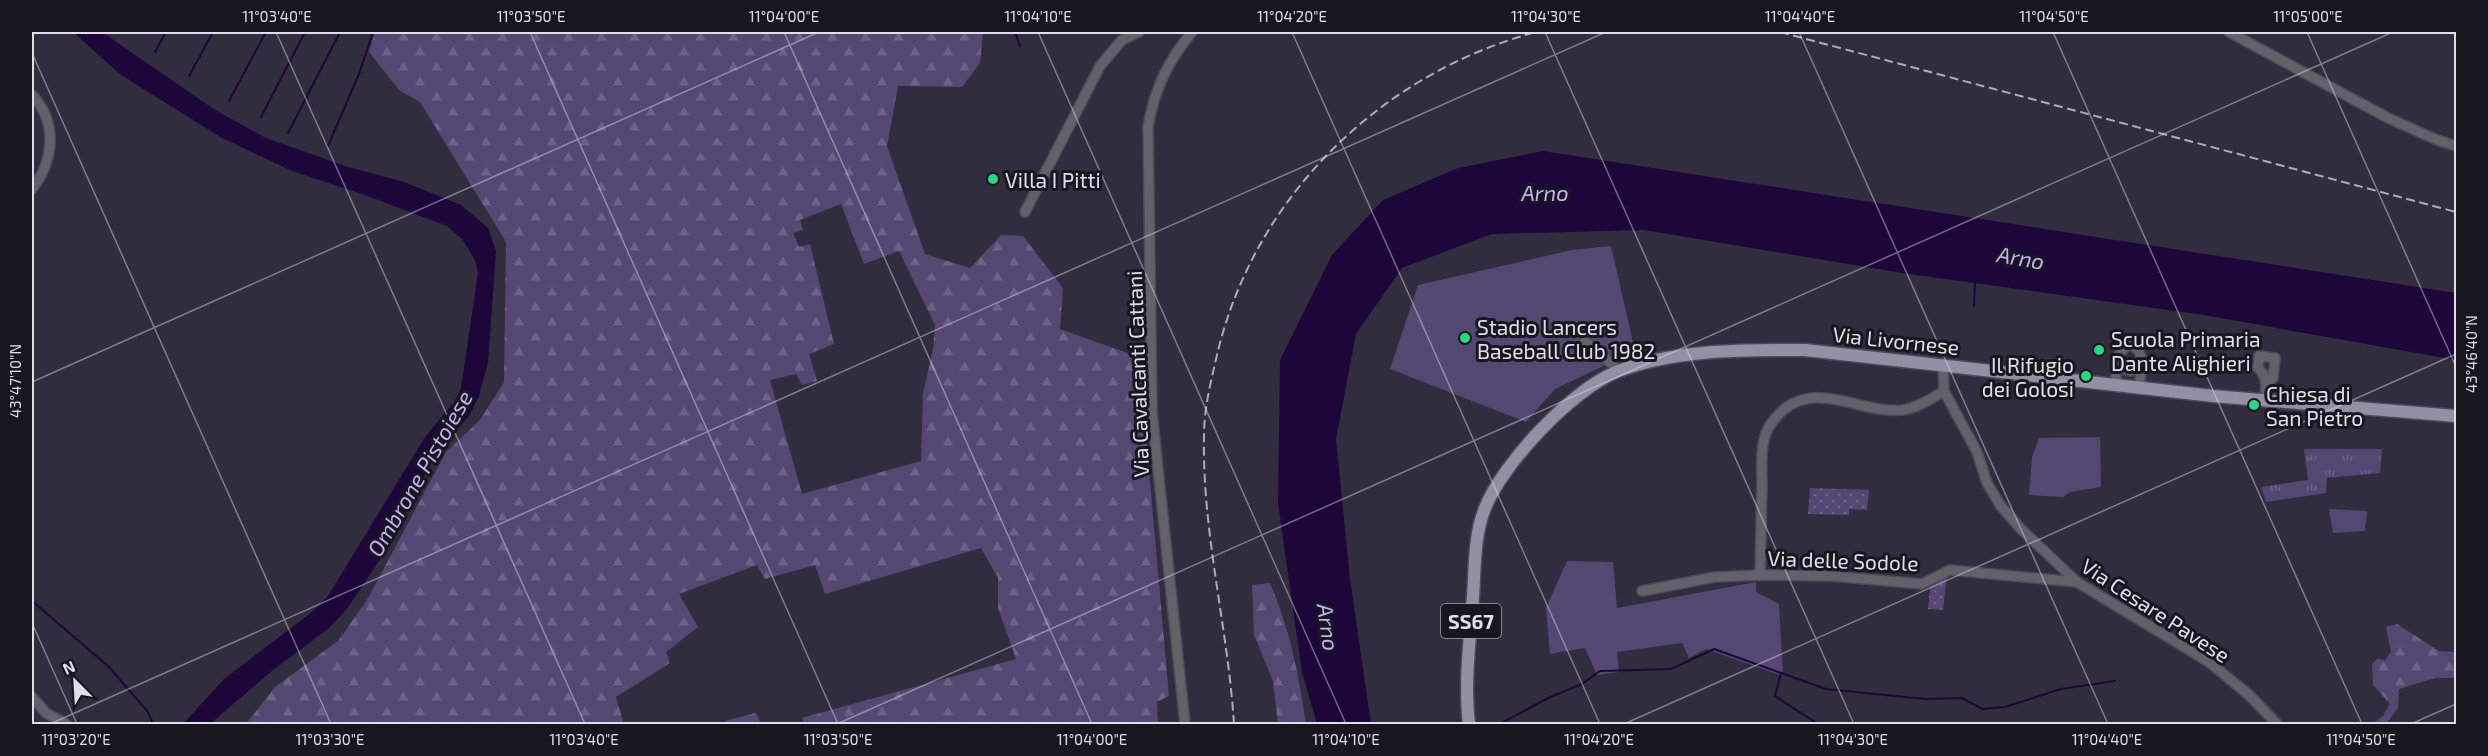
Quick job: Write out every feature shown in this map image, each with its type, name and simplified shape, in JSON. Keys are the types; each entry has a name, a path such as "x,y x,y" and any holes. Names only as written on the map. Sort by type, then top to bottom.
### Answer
{"main road":[{"name":"Via Livornese","path":"1469,724 1469,649 1482,518 1495,487 1518,457 1562,410 1601,379 1619,371 1666,359 1753,350 1804,350 2116,385 2457,416"}],"street":[{"path":"1025,212 1100,66 1122,40 1139,32"},
{"name":"Via Cavalcanti Cattani","path":"1185,724 1152,412 1148,127 1156,89 1173,56 1192,32"},
{"path":"2229,32 2388,118 2437,140 2457,146"},
{"path":"32,95 44,113 50,131 51,150 46,168 32,189"},
{"path":"1584,342 1595,347 1603,359 1619,371"},
{"path":"2116,385 2120,351 2130,345 2138,349 2141,359 2140,387"},
{"path":"1601,379 1603,359"},
{"path":"2118,359 2121,368 2130,371 2137,369 2141,359"},
{"name":"Via Cesare Pavese","path":"1943,364 1944,392 1977,452 1987,483 2000,505 2042,551 2077,582 2209,662 2249,695 2277,724"},
{"path":"2265,400 2267,383"},
{"path":"1760,575 1762,453 1766,431 1775,418 1786,408 1804,399 1821,397 1888,410 1903,410 1919,406 1944,392"},
{"name":"Via delle Sodole","path":"1642,591 1715,577 1760,575 1831,576 1922,584 1950,570 2077,582"},
{"path":"32,697 46,713 66,724"}],"green space":[{"path":"375,32 983,32 980,63 962,87 898,86 887,146 925,254 970,268 1001,235 1023,236 1063,288 1060,329 1139,357 1169,696 1157,702 1158,724 805,724 802,718 1016,659 998,608 998,578 981,548 825,594 815,565 765,579 757,565 679,594 698,627 666,652 670,663 616,697 624,724 246,724 275,687 338,641 367,600 446,452 480,420 504,382 506,242 420,102 399,90 369,52","holes":["841,204 864,264 899,251 935,325 933,350 923,393 921,461 802,494 770,380 796,374 802,385 817,381 809,354 834,344 810,244 799,247 793,233 803,230 800,220"]},
{"path":"1611,246 1636,355 1612,362 1555,389 1526,422 1390,369 1418,285 1572,250"},
{"path":"2100,437 2101,487 2070,492 2063,497 2029,495 2032,457 2039,438"},
{"path":"2304,449 2382,449 2380,473 2327,478 2326,493 2266,502 2261,487 2308,480"},
{"path":"1810,488 1869,490 1867,510 1849,509 1849,515 1808,514"},
{"path":"2329,509 2367,511 2365,531 2333,533"},
{"path":"1567,561 1613,562 1617,608 1756,582 1756,592 1779,604 1783,676 1706,649 1689,658 1682,643 1617,652 1619,672 1597,675 1585,648 1550,654 1546,608"},
{"path":"1947,575 1943,610 1928,609 1930,587"},
{"path":"1270,583 1293,653 1306,724 1278,724 1273,681 1254,635 1252,585"},
{"path":"2397,624 2439,651 2456,652 2456,678 2435,678 2399,689 2398,708 2386,724 2372,724 2383,716 2390,704 2373,685 2372,664 2378,658 2385,661 2391,651 2386,627"},
{"path":"756,713 761,724 726,724 725,721"}],"water":[{"name":"Ombrone Pistoiese","path":"73,32 102,32 215,110 266,138 345,166 404,182 461,205 488,228 496,251 488,363 479,396 469,416 436,454 379,561 347,609 329,628 273,670 210,724 183,724 224,679 312,612 328,596 425,437 455,401 461,388 478,273 475,260 462,239 447,226 292,171 222,138 121,75"},
{"name":"Arno","path":"1543,151 2456,293 2456,360 2204,315 1902,273 1644,230 1492,234 1402,268 1356,334 1336,439 1350,579 1371,724 1317,724 1302,672 1278,503 1280,360 1332,255 1383,200 1458,168"}],"waterway":[{"path":"155,52 166,32"},
{"path":"189,76 213,32"},
{"path":"229,101 266,32"},
{"path":"261,117 305,32"},
{"path":"288,133 340,32"},
{"path":"328,146 359,74 373,32"},
{"path":"1015,32 1020,46"},
{"path":"1974,306 1975,283"},
{"path":"32,601 109,667 148,712 153,724"},
{"path":"1500,724 1548,698 1582,684 1600,671 1671,669 1714,649 1826,689 1925,699 1962,698 1982,709 2005,707 2061,689 2115,681"},
{"path":"1781,673 1775,696 1818,724"}],"railway":[{"path":"1234,724 1207,508 1204,426 1212,375 1235,297 1261,244 1293,194 1332,150 1376,111 1426,78 1479,51 1536,32"},
{"path":"1780,32 2456,212"}],"place":[{"name":"Villa I Pitti","path":"993,179"},
{"name":"Stadio Lancers Baseball Club 1982","path":"1465,338"},
{"name":"Scuola Primaria Dante Alighieri","path":"2099,350"},
{"name":"Il Rifugio dei Golosi","path":"2086,376"},
{"name":"Chiesa di San Pietro","path":"2254,405"}]}
